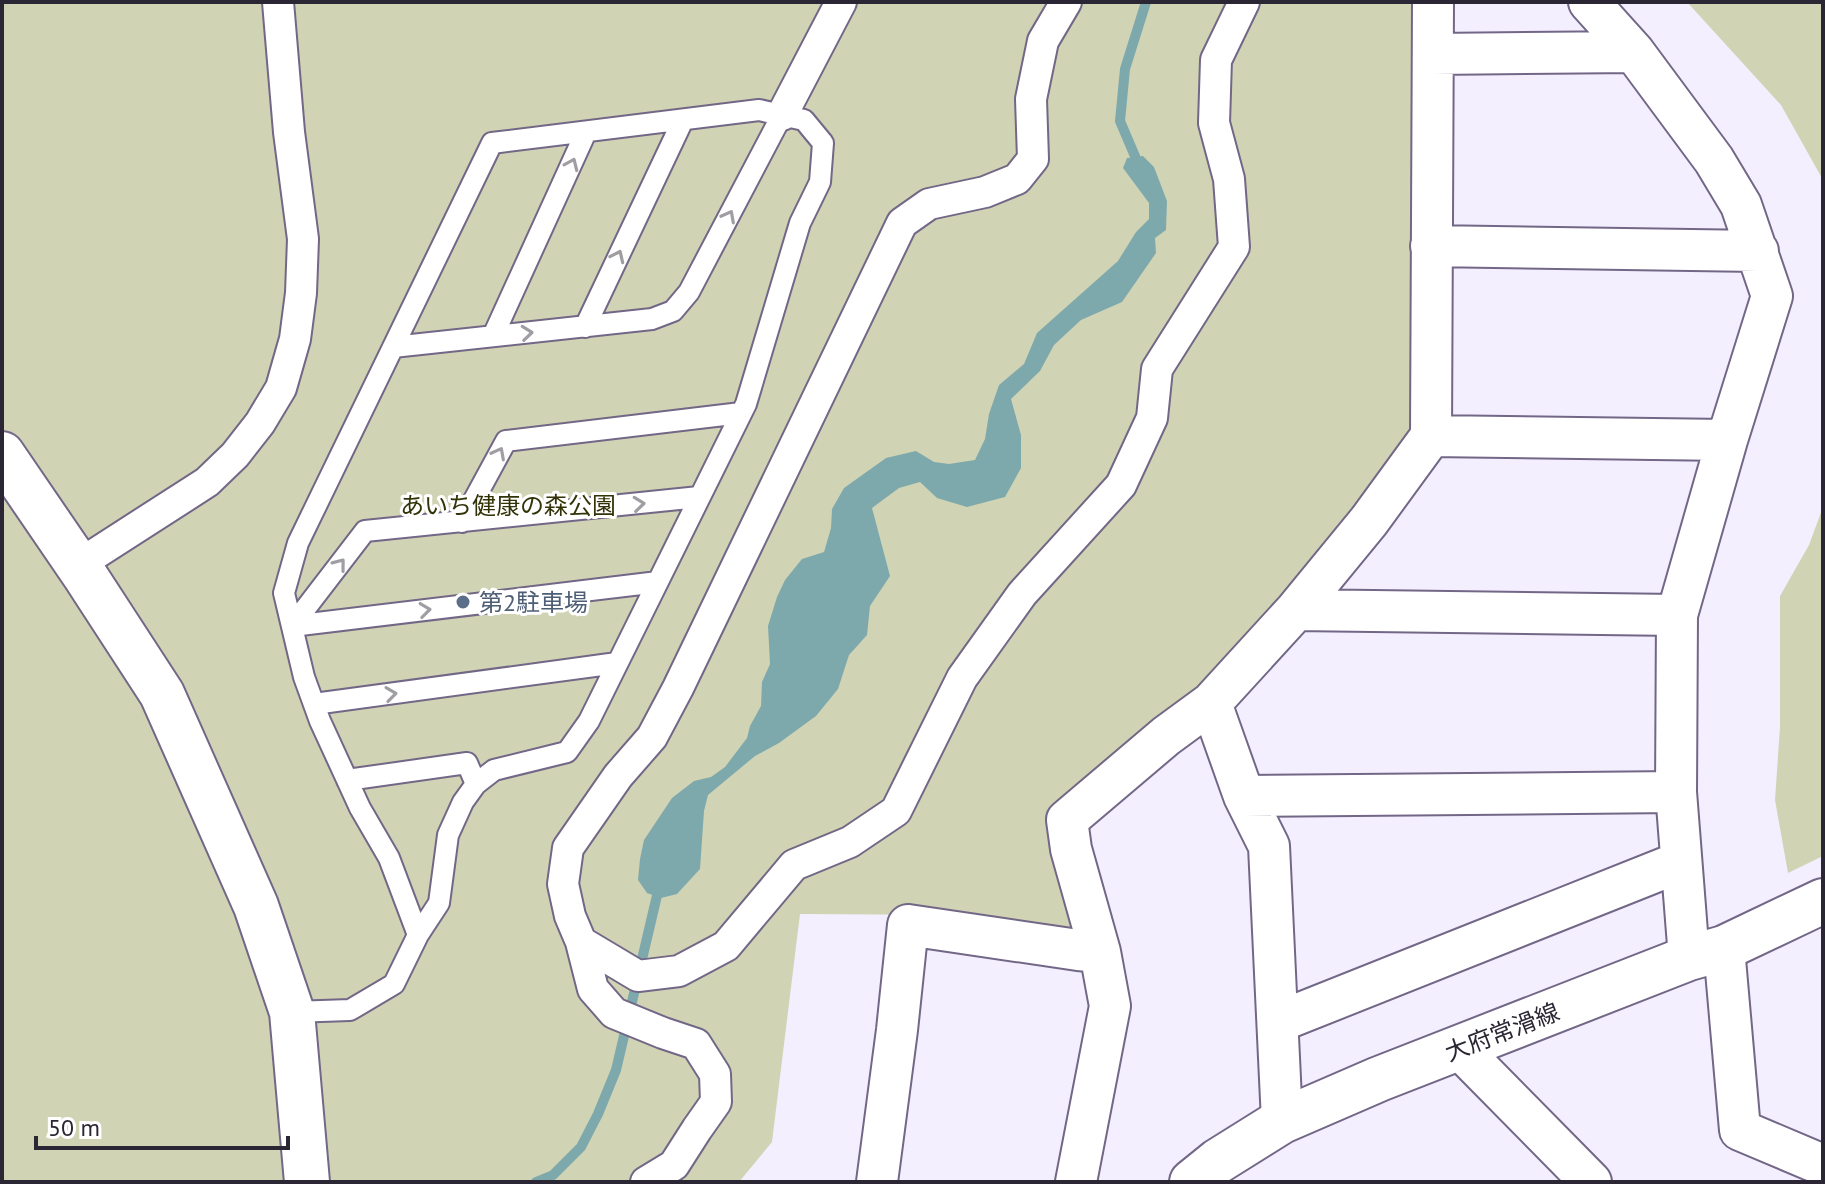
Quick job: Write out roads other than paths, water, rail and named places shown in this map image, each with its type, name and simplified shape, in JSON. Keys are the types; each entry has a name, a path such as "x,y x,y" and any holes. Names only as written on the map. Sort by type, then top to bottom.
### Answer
{"street":[{"path":"78,565 207,482 244,444 281,388 295,339 303,239 289,132 278,2"},
{"path":"782,115 841,2"},
{"path":"646,1182 674,1165 716,1102 715,1074 696,1044 614,1013 593,989 563,884 568,848 618,776 659,725 902,223 929,204 985,192 1017,179 1033,159 1031,99 1043,41 1066,2"},
{"path":"581,942 638,976 679,971 726,946 794,865 850,842 896,811 962,678 1022,594 1121,485 1152,418 1157,369 1234,247 1229,179 1214,123 1216,60 1244,2"},
{"path":"1076,1182 1110,1006 1100,952 1071,849 1067,820 1166,736 1211,703 1296,610 1369,521 1431,436 1433,2"},
{"path":"1589,2 1634,52 1714,160 1741,205 1772,296 1677,615 1676,792 1680,862 1706,953 1740,1130 1823,1165"},
{"path":"1433,54 1634,52"},
{"path":"1431,246 1758,251"},
{"path":"1431,436 1727,440"},
{"path":"2,454 162,694 256,906 292,1012 307,1182"},
{"path":"1296,610 1677,615"},
{"path":"1211,703 1244,796 1269,846 1282,1121"},
{"path":"1244,796 1676,792"},
{"path":"1278,1022 1680,862"},
{"name":"大府常滑線","path":"1192,1182 1218,1161 1282,1121 1379,1079 1706,953 1823,901"},
{"path":"877,1182 908,925 1100,952"},
{"path":"1460,1049 1591,1182"}],"lane":[{"path":"292,1012 350,1010 394,984 418,935 439,903 448,835 463,802 476,784 494,770 567,752 589,721 746,404 800,223 820,182 823,143 804,120 759,110 492,143 298,543 284,593 304,677 360,808 389,858 418,935"},
{"path":"393,347 652,319 673,311 689,292 782,115"},
{"path":"585,327 683,120"},
{"path":"493,336 586,132"},
{"path":"462,522 506,441 741,413"},
{"path":"292,626 365,531 699,497"},
{"path":"292,626 658,582"},
{"path":"314,704 617,663"},
{"path":"347,780 467,763 476,784"}],"waterway":[{"path":"1140,168 1120,121 1125,69 1146,2"},
{"path":"536,1182 553,1175 581,1147 598,1114 616,1070 659,887"}],"place":[{"name":"第2駐車場","path":"463,602"}],"park label":[{"name":"あいち健康の森公園","path":"508,505"}]}
